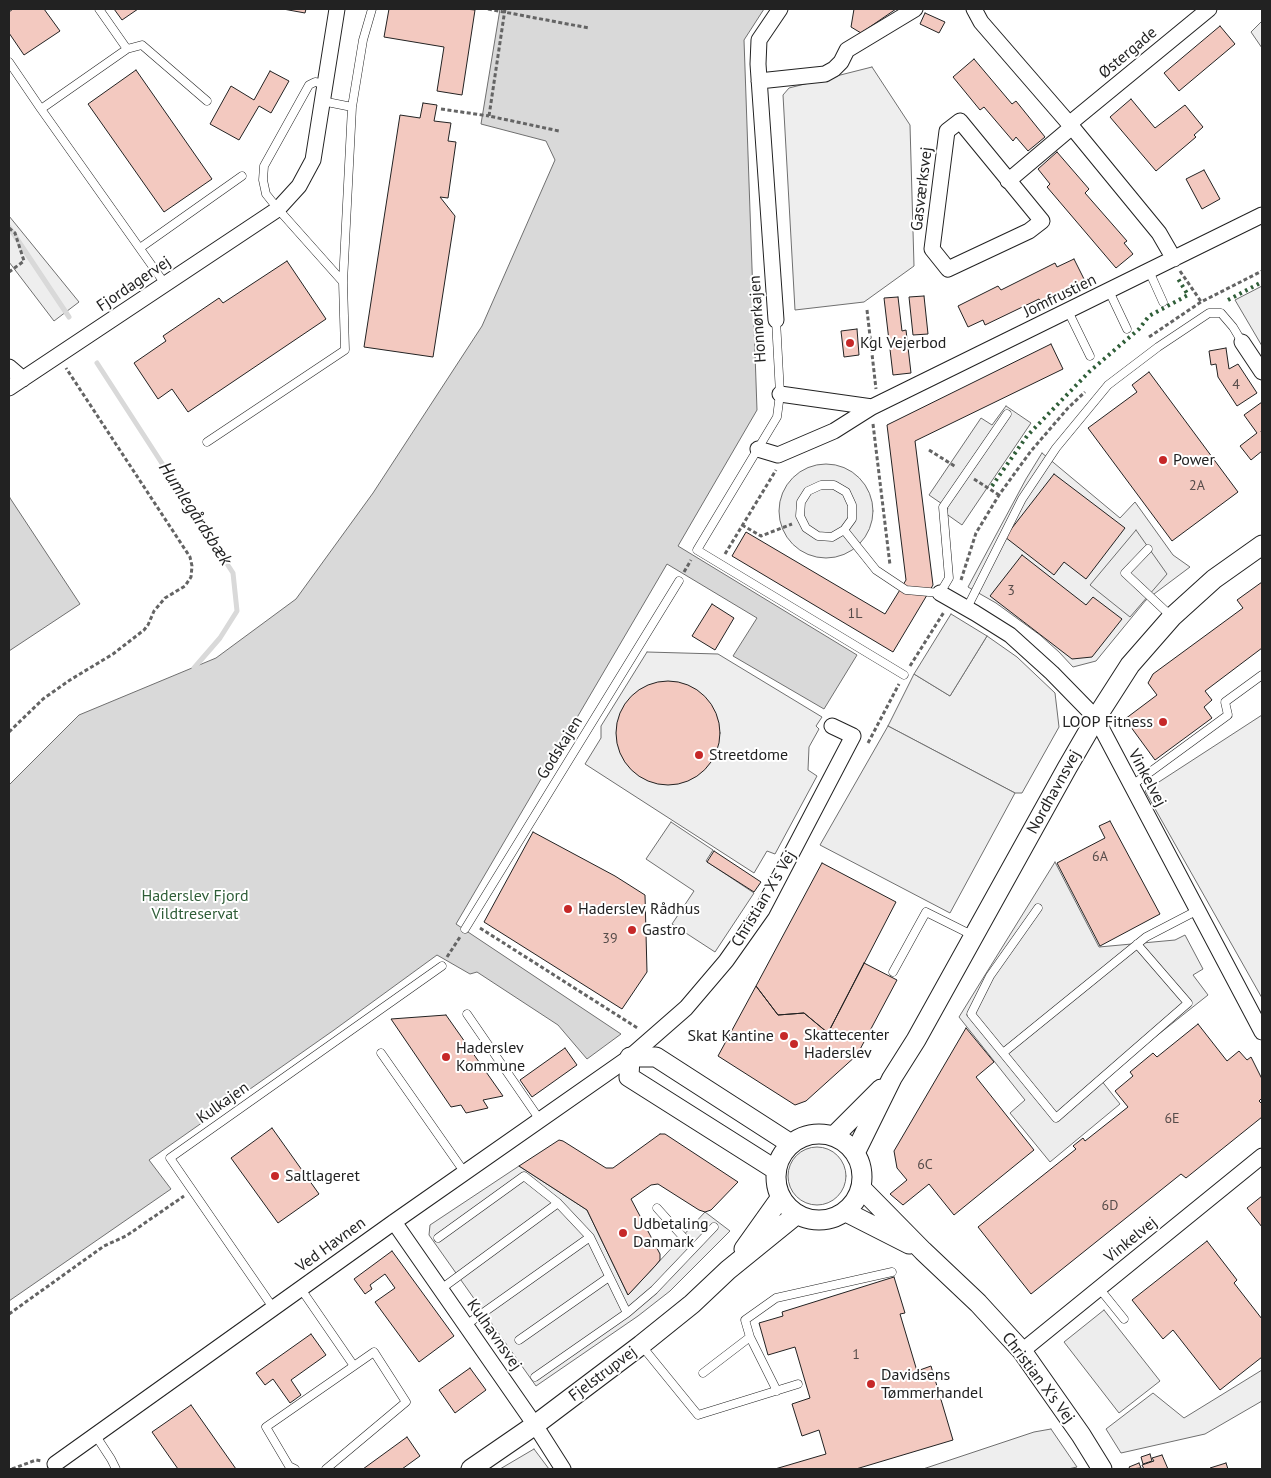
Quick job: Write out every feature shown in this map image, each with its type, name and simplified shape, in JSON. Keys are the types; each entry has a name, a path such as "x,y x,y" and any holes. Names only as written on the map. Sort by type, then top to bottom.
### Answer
{"street":[{"name":"Fjordagervej","path":"9,388 278,209 299,186 313,160 337,9"},
{"name":"Honnørkajen","path":"776,320 758,64 759,40 780,9"},
{"path":"759,81 825,74 834,69 847,50 915,9"},
{"path":"974,9 981,22 1159,234 1174,259"},
{"name":"Østergade","path":"1070,126 1209,9"},
{"name":"Gasværksvej","path":"960,121 1008,180 1042,221 1029,231 948,269 932,249 947,131 960,121"},
{"path":"1008,180 1070,126"},
{"name":"Jomfrustien","path":"778,455 834,431 875,406 1262,215"},
{"path":"1242,342 1262,372"},
{"path":"9,367 23,379"},
{"path":"780,394 875,406"},
{"path":"758,449 778,455"},
{"name":"Nordhavnsvej","path":"855,1153 892,1078 916,1040 1096,718 1130,666 1172,617 1214,579 1262,545"},
{"name":"Vinkelvej","path":"940,593 1010,635 1052,673 1096,718 1262,1032"},
{"name":"Christian X's Vej","path":"630,1057 686,1008 726,961 762,910 853,736 832,726"},
{"path":"776,1170 629,1077 630,1057 656,1057 791,1144"},
{"name":"Ved Havnen","path":"55,1464 394,1222 630,1057"},
{"name":"Nordhavnsvej","path":"834,1136 892,1078"},
{"path":"812,1134 834,1136 844,1141 855,1153 862,1167 863,1178 861,1188 855,1201 846,1212 831,1218 808,1219 789,1207 781,1198 776,1180 779,1160 784,1151 801,1137 812,1134"},
{"name":"Vinkelvej","path":"1022,1351 1262,1156"},
{"name":"Christian X's Vej","path":"861,1188 978,1303 1022,1351 1081,1435 1102,1469"},
{"name":"Fjelstrupvej","path":"728,1270 781,1198"},
{"name":"Christian X's Vej","path":"846,1212 923,1251"},
{"name":"Fjelstrupvej","path":"471,1469 534,1425 641,1345 692,1304 728,1270 798,1214"},
{"name":"Kulhavnsvej","path":"394,1222 563,1469"}],"lane":[{"path":"99,9 127,49"},
{"path":"207,442 345,350 343,282 352,107 363,40 372,9"},
{"path":"41,109 127,49 142,45 207,101"},
{"path":"9,62 165,284"},
{"path":"325,84 315,82 309,85 264,166 263,180 266,194 343,282"},
{"path":"322,101 352,107"},
{"path":"140,248 242,176"},
{"path":"1149,271 1163,302"},
{"path":"1109,291 1127,329"},
{"path":"1068,311 1090,356"},
{"path":"967,608 1022,499 1056,448 1108,385 1209,313 1221,313 1234,327 1242,342"},
{"name":"Honnørkajen","path":"697,550 777,417 780,394 776,320"},
{"path":"940,593 949,578 943,507 1007,414"},
{"path":"821,484 834,485 846,492 852,505 852,519 844,530 832,536 818,536 806,528 800,516 801,502 808,491 821,484"},
{"name":"Vinkelvej","path":"844,530 876,570 892,581 906,590 940,593"},
{"path":"1148,549 1125,573 1172,617"},
{"path":"697,550 904,675"},
{"name":"Godskajen","path":"467,925 679,581"},
{"path":"1132,786 1228,715 1225,702 1262,675"},
{"path":"1038,908 990,976 970,1014 1056,1118 1188,1003 1137,944"},
{"path":"1002,1053 1146,937 1198,910"},
{"path":"893,972 926,912 974,936"},
{"name":"Kulkajen","path":"274,1309 170,1158 442,966"},
{"path":"467,1014 540,1120"},
{"path":"381,1053 465,1173"},
{"path":"438,1238 524,1176 558,1203 590,1237 627,1313"},
{"path":"441,1289 558,1203"},
{"path":"657,1208 693,1248"},
{"path":"535,1377 627,1313 654,1290 714,1227"},
{"path":"466,1325 590,1237"},
{"path":"777,1391 750,1338 745,1320 776,1298 892,1272"},
{"path":"519,1340 609,1277"},
{"path":"1099,1288 1124,1319"},
{"path":"301,1289 354,1366"},
{"path":"703,1373 750,1338"},
{"path":"641,1345 698,1414 798,1384"},
{"path":"289,1468 266,1427 374,1352 406,1402 326,1469"},
{"path":"96,1436 116,1469"}],"path":[{"path":"488,9 505,10 589,28"},
{"path":"489,116 505,10"},
{"path":"441,109 489,116 559,131"},
{"path":"9,228 15,234 24,261 9,272"},
{"path":"867,310 875,406 873,424 892,581"},
{"path":"9,732 43,699 139,634 148,625 154,611 165,598 185,586 191,577 192,566 190,556 58,355"},
{"path":"720,564 777,469 778,455"},
{"path":"742,526 761,536 787,526"},
{"path":"679,581 697,550"},
{"path":"442,966 467,925 652,1038"},
{"path":"9,1314 104,1246 126,1236 192,1190"},
{"path":"12,1469 36,1460 55,1464"}],"shaded area":[{"name":"Haderslev Fjord Vildtreservat","path":"500,9 764,9 744,40 757,410 678,546 857,655 824,709 733,656 757,618 667,564 456,924 621,1034 587,1059 558,1025 477,972 470,974 437,955 149,1160 171,1189 9,1301 9,785 79,715 216,658 296,599 373,493 482,326 555,160 546,141 481,124"},
{"path":"1262,21 1262,48 1251,32"},
{"path":"872,67 910,125 914,266 864,302 795,310 783,95 789,88"},
{"path":"9,216 79,302 54,321 9,262"},
{"path":"1262,286 1262,346 1235,300"},
{"path":"1006,406 1031,423 962,525 945,513 948,508 929,495 981,418 992,425"},
{"path":"1042,453 1120,518 1135,502 1173,555 1190,567 1146,600 1096,661 1073,667 1040,635 996,603 968,587"},
{"path":"826,464 844,468 859,478 869,493 873,511 869,529 859,544 844,554 826,558 808,554 793,544 783,529 779,511 783,493 793,478 808,468"},
{"path":"9,499 80,604 9,651"},
{"path":"1136,530 1167,574 1130,617 1090,585"},
{"path":"951,614 987,636 950,696 914,674"},
{"path":"987,636 1017,657 1055,693 1059,727 1022,793 1015,793 888,726 914,674 950,696"},
{"name":"Streetdome","path":"647,652 718,654 822,717 816,726 819,729 809,747 808,770 817,776 775,854 767,851 754,873 585,764 601,738 601,726"},
{"path":"1262,715 1262,998 1145,791"},
{"path":"888,726 1015,793 950,913 820,845"},
{"path":"671,822 713,850 706,861 754,893 715,952 672,924 694,891 646,859"},
{"path":"1055,862 1099,947 1175,940 1185,935 1203,969 1193,975 1208,995 1101,1080 1120,1104 1050,1162 1010,1113 1025,1100 959,1017"},
{"path":"817,1147 833,1152 841,1160 846,1176 841,1192 833,1200 817,1205 801,1200 793,1192 788,1176 793,1160 801,1152"},
{"path":"519,1166 587,1210 628,1295 705,1212 730,1231 670,1291 638,1316 536,1386 429,1235 430,1225"},
{"path":"1104,1310 1160,1381 1119,1413 1064,1342"},
{"path":"1262,1370 1262,1401 1205,1434 1121,1453 1106,1429 1153,1393 1184,1418"},
{"path":"1051,1429 1077,1467 1068,1469 923,1469 1034,1432"},
{"path":"534,1449 549,1469 500,1469"}],"building":[{"path":"13,9 44,9 60,31 24,55 9,33 9,12"},
{"path":"114,9 138,9 122,20"},
{"path":"283,9 306,9 305,13"},
{"path":"389,9 475,10 462,95 437,91 444,47 384,37"},
{"path":"854,9 896,9 861,33 851,27"},
{"path":"925,13 945,22 939,33 920,24"},
{"path":"1220,26 1235,44 1179,91 1164,73"},
{"path":"974,59 1012,104 1016,101 1045,137 1028,151 1016,137 1013,141 984,107 980,110 953,77"},
{"path":"136,70 212,179 164,212 88,104"},
{"path":"270,71 289,81 271,113 259,106 239,140 210,124 231,86 254,100"},
{"path":"1131,99 1155,128 1185,105 1203,127 1194,135 1196,137 1156,171 1110,117"},
{"path":"423,103 437,105 434,121 451,123 448,141 456,142 448,198 440,197 455,216 433,357 364,347 400,115 420,118"},
{"path":"1057,152 1089,189 1085,193 1127,241 1124,243 1133,254 1116,268 1047,187 1050,184 1038,169"},
{"path":"1204,170 1220,199 1202,209 1186,179"},
{"path":"1074,259 1085,281 1041,302 1039,299 985,325 983,320 968,327 958,306 998,286 1001,290 1055,263 1057,267"},
{"path":"287,261 326,319 188,412 172,389 158,399 134,363 166,341 163,336 219,298 223,303"},
{"path":"924,296 928,334 913,335 909,297"},
{"path":"898,297 902,331 906,330 911,373 893,375 884,298"},
{"name":"Kgl Vejerbod","path":"857,329 859,355 844,357 841,331"},
{"path":"1051,344 1063,369 915,441 933,585 893,652 732,556 746,532 885,614 906,580 887,425"},
{"path":"1226,348 1229,369 1238,364 1257,393 1237,406 1218,377 1216,364 1211,365 1209,351"},
{"name":"Power","path":"1149,372 1238,492 1172,541 1088,428 1137,392 1132,385"},
{"path":"1262,402 1262,451 1251,460 1240,446 1257,433 1244,415"},
{"path":"1054,474 1125,528 1086,579 1064,562 1054,575 1005,537"},
{"path":"1022,555 1086,605 1093,597 1122,619 1092,657 1072,659 990,596"},
{"path":"1262,582 1262,648 1205,691 1212,700 1204,707 1212,718 1155,760 1125,719 1157,695 1148,683 1153,674 1243,608 1237,600"},
{"path":"712,604 734,618 715,650 692,636"},
{"path":"668,681 688,685 705,696 716,713 720,733 716,753 705,770 688,781 668,785 648,781 631,770 620,753 616,733 620,713 631,696 648,685"},
{"path":"1110,821 1160,914 1100,946 1057,863 1105,838 1099,826"},
{"name":"Haderslev Rådhus","path":"533,832 615,876 645,895 647,972 622,1009 484,922"},
{"path":"714,851 761,882 754,892 707,862"},
{"path":"822,863 896,902 828,1033 804,1013 778,1015 756,986"},
{"name":"Skattecenter Haderslev","path":"864,963 897,980 857,1055 806,1101 795,1105 718,1056 756,986 778,1015 804,1013 828,1033"},
{"name":"Haderslev Kommune","path":"446,1015 503,1096 483,1100 488,1108 466,1113 461,1105 451,1107 391,1019"},
{"path":"1198,1024 1227,1061 1239,1051 1247,1060 1251,1057 1262,1079 1262,1098 1259,1101 1262,1104 1262,1117 1186,1178 1181,1174 1031,1294 978,1227 1076,1149 1073,1146 1083,1138 1085,1141 1128,1107 1115,1091 1133,1076 1130,1072 1153,1053 1157,1057"},
{"path":"966,1028 994,1062 976,1077 1034,1150 954,1215 929,1184 903,1205 890,1194 907,1180 897,1168 894,1151"},
{"path":"565,1048 577,1065 532,1097 520,1080"},
{"name":"Saltlageret","path":"272,1128 319,1194 278,1223 231,1158"},
{"name":"Udbetaling Danmark","path":"660,1134 665,1134 738,1182 711,1210 705,1212 658,1184 651,1185 631,1199 660,1254 660,1260 628,1295 587,1210 519,1166 559,1140 606,1168 613,1168"},
{"path":"1262,1196 1262,1227 1247,1208"},
{"path":"1207,1241 1237,1280 1234,1283 1262,1319 1262,1357 1220,1390 1173,1330 1163,1339 1132,1300"},
{"path":"392,1251 454,1336 419,1362 375,1302 395,1288 385,1274 370,1285 372,1289 365,1294 354,1279"},
{"name":"Davidsens Tømmerhandel","path":"894,1277 905,1313 900,1314 917,1371 931,1366 953,1440 856,1469 775,1469 826,1454 819,1430 802,1436 792,1404 810,1398 795,1347 768,1355 759,1323 783,1316 782,1312"},
{"path":"311,1334 326,1355 291,1380 301,1395 290,1403 273,1379 265,1385 256,1373"},
{"path":"470,1368 486,1390 455,1413 439,1390"},
{"path":"191,1405 236,1469 178,1469 152,1432"},
{"path":"407,1437 420,1456 402,1469 363,1469"},
{"path":"1150,1454 1152,1461 1143,1464 1141,1457"},
{"path":"1162,1455 1168,1469 1144,1469 1142,1465 1154,1461 1152,1458"},
{"path":"1139,1463 1141,1468 1130,1469 1129,1467"},
{"path":"1226,1463 1228,1469 1210,1468"}],"waterway":[{"name":"Humlegårdsbæk","path":"9,227 69,317"},
{"name":"Humlegårdsbæk","path":"97,363 233,573 237,611 220,638 194,668"}],"hedge":[{"path":"992,486 1027,436 1089,372 1139,329 1149,316 1188,295 1177,277"},
{"path":"1228,300 1262,282"}],"place":[{"name":"Kgl Vejerbod","path":"850,343"},
{"name":"Power","path":"1163,460"},
{"name":"LOOP Fitness","path":"1163,722"},
{"name":"Streetdome","path":"699,755"},
{"name":"Haderslev Rådhus","path":"568,909"},
{"name":"Gastro","path":"632,930"},
{"name":"Skat Kantine","path":"784,1036"},
{"name":"Skattecenter Haderslev","path":"794,1044"},
{"name":"Haderslev Kommune","path":"446,1057"},
{"name":"Saltlageret","path":"275,1176"},
{"name":"Udbetaling Danmark","path":"623,1233"},
{"name":"Davidsens Tømmerhandel","path":"871,1384"}]}
